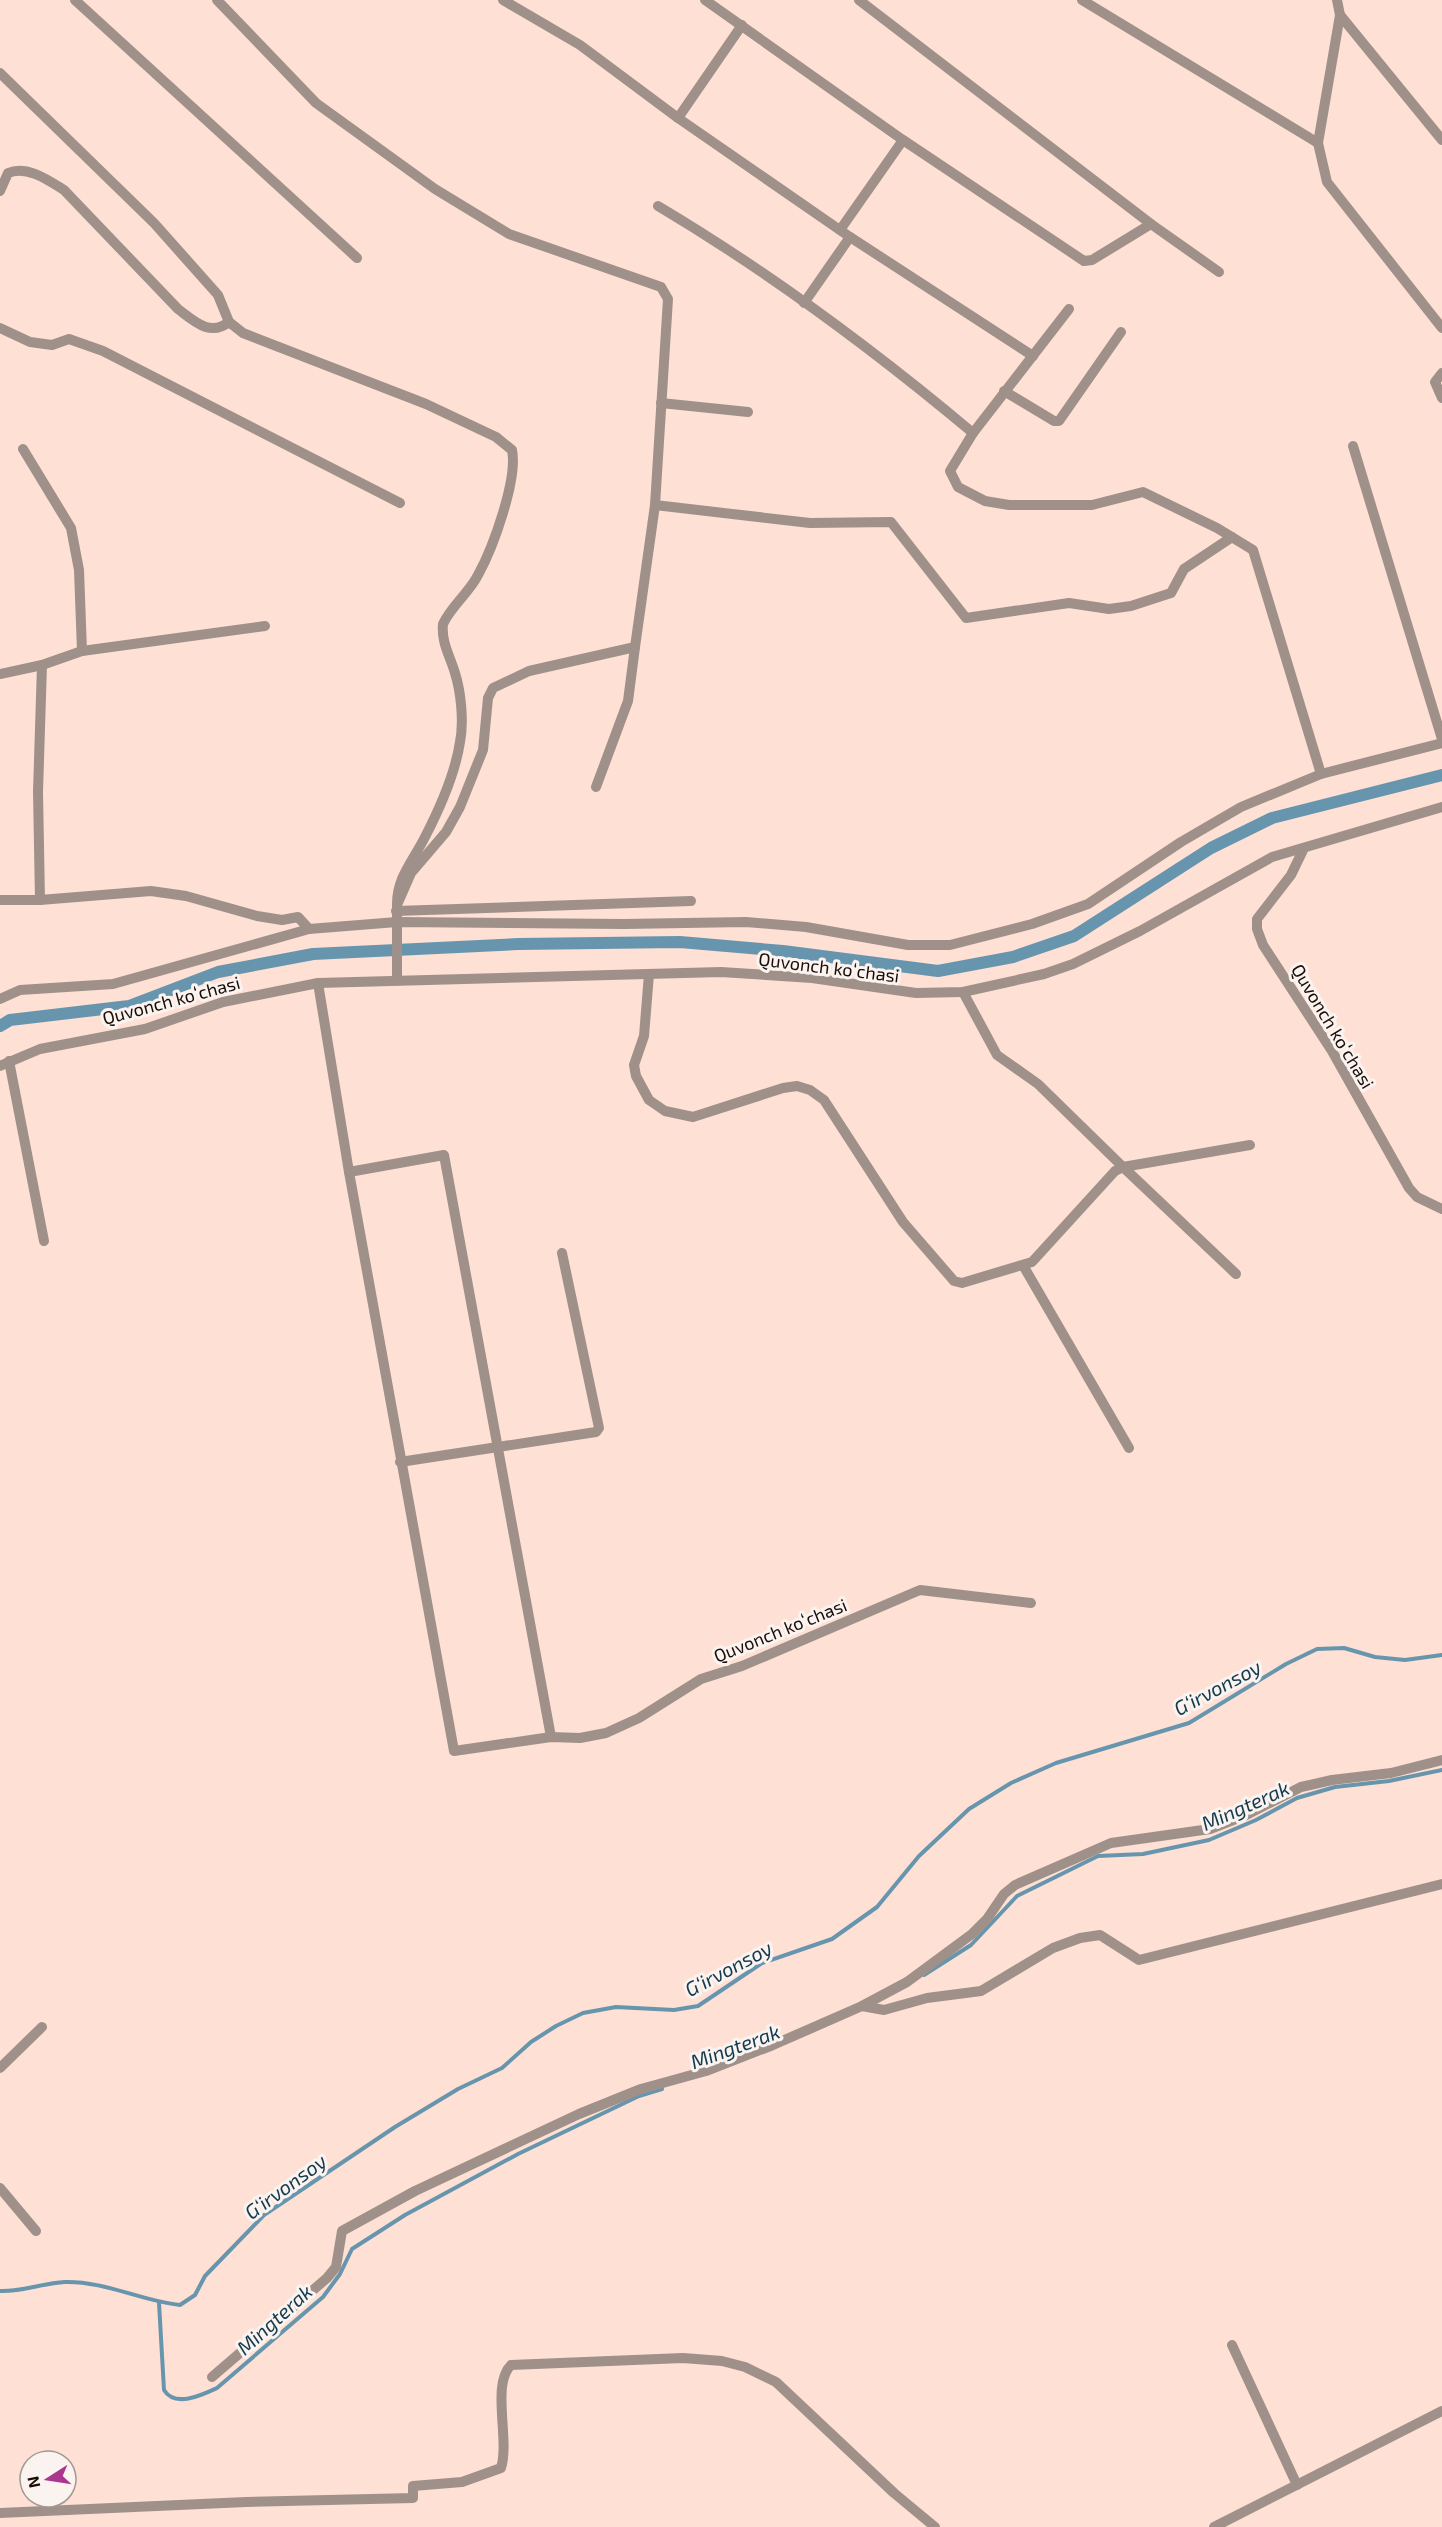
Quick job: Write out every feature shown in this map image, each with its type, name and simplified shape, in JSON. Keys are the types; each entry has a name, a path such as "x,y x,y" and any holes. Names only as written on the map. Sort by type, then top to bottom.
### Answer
{"street":[{"path":"75,0 357,258"},
{"path":"217,0 316,103 435,189 509,234 661,287 668,299 655,505 628,701 596,787"},
{"path":"503,0 580,45 678,118 850,237 1033,356"},
{"path":"705,0 903,140 1084,261 1092,260 1151,224"},
{"path":"858,0 1151,224 1219,272"},
{"path":"1082,0 1318,143"},
{"path":"1337,0 1340,15 1318,143 1327,182 1442,328"},
{"path":"1340,15 1442,140"},
{"path":"678,118 742,25"},
{"path":"0,73 154,223 218,295 229,322 243,333 426,404 496,437 512,450 515,463 496,534 478,576 443,624 445,647 456,675 461,740 454,767 438,808 424,840 406,866 397,890 397,980"},
{"path":"840,230 903,140"},
{"path":"0,191 8,173 17,169 44,178 64,190 178,309 197,323 211,329 222,327 229,322"},
{"path":"658,206 804,303 903,374 973,433"},
{"path":"804,303 850,237"},
{"path":"1069,309 973,433 950,471 958,487 985,501 1009,505 1092,506 1143,492 1253,550 1321,774"},
{"path":"0,328 30,342 52,345 69,339 103,351 400,503"},
{"path":"1004,391 1054,421 1059,421 1120,332"},
{"path":"1442,373 1435,382 1442,398"},
{"path":"661,403 748,412"},
{"path":"397,912 612,924 746,922 806,927 908,945 950,945 1032,924 1088,904 1181,842 1241,807 1321,774 1442,741 1353,446"},
{"path":"23,449 71,528 79,570 82,651"},
{"path":"655,505 810,524 891,522 966,618 1069,603 1109,609 1131,606 1171,593 1184,568 1232,537"},
{"path":"0,674 42,666 82,651 266,626"},
{"path":"397,912 411,873 446,832 460,807 483,750 488,698 493,688 529,671 635,647"},
{"path":"40,900 38,782 42,666"},
{"name":"Quvonch koʻchasi","path":"4,1063 40,1049 145,1029 254,995 318,983 721,972 812,978 915,993 963,992 1044,975 1073,964 1140,931 1272,857 1442,807"},
{"name":"Quvonch koʻchasi","path":"1304,848 1291,875 1257,919 1257,929 1263,945 1332,1051 1409,1188 1423,1201 1442,1209"},
{"path":"0,900 40,900 151,891 174,893 257,916 282,920 298,917 309,929"},
{"path":"0,999 20,990 113,984 309,929 397,912 691,901"},
{"path":"650,974 644,1036 634,1065 636,1076 649,1100 665,1111 693,1117 783,1088 797,1086 810,1090 833,1110 903,1222 954,1281 962,1283 1024,1267 1042,1252 1115,1171 1123,1167 1250,1145"},
{"name":"Quvonch koʻchasi","path":"318,983 400,1462 454,1751 551,1737 580,1738 606,1733 639,1718 700,1679 742,1666 920,1590 1031,1603"},
{"path":"963,992 997,1055 1038,1084 1236,1274"},
{"path":"4,1063 44,1241"},
{"path":"349,1172 444,1155 551,1737"},
{"path":"400,1462 596,1432 599,1428 562,1253"},
{"path":"1024,1267 1129,1448"},
{"path":"212,2378 327,2278 336,2267 342,2231 415,2191 579,2114 641,2089 706,2071 862,2006 907,1982 972,1934 987,1919 1004,1894 1015,1885 1110,1843 1209,1829 1246,1815 1301,1787 1332,1780 1391,1773 1442,1760"},
{"path":"862,2006 884,2010 927,1998 981,1991 1034,1958 1080,1938 1100,1935 1139,1959 1442,1884"},
{"path":"0,2068 42,2027"},
{"path":"0,2188 36,2231"},
{"path":"1232,2345 1297,2484"},
{"path":"0,2513 413,2498 413,2486 462,2482 501,2468 505,2455 501,2382 505,2370 511,2365 683,2358 722,2361 745,2367 776,2382 894,2493 935,2527"},
{"path":"1214,2527 1442,2411"}],"waterway":[{"path":"0,1026 10,1020 129,1006 218,972 313,954 518,944 680,942 783,951 938,971 1013,957 1074,936 1211,848 1272,818 1442,775"},
{"name":"G‘irvonsoy","path":"0,2291 65,2282 80,2283 180,2305 195,2295 205,2276 264,2215 395,2127 458,2089 502,2068 531,2042 556,2026 583,2013 616,2007 674,2010 698,2006 762,1963 832,1939 877,1907 919,1856 969,1809 1011,1783 1056,1763 1189,1723 1286,1664 1317,1649 1344,1648 1375,1657 1405,1660 1442,1655"},
{"name":"Mingterak","path":"924,1975 971,1945 1017,1896 1098,1856 1143,1854 1209,1840 1256,1820 1297,1798 1335,1787 1389,1781 1442,1770"},
{"name":"Mingterak","path":"159,2303 164,2390 169,2395 182,2399 204,2394 217,2388 323,2297 340,2274 352,2249 405,2215 518,2154 639,2096 662,2089"}]}
